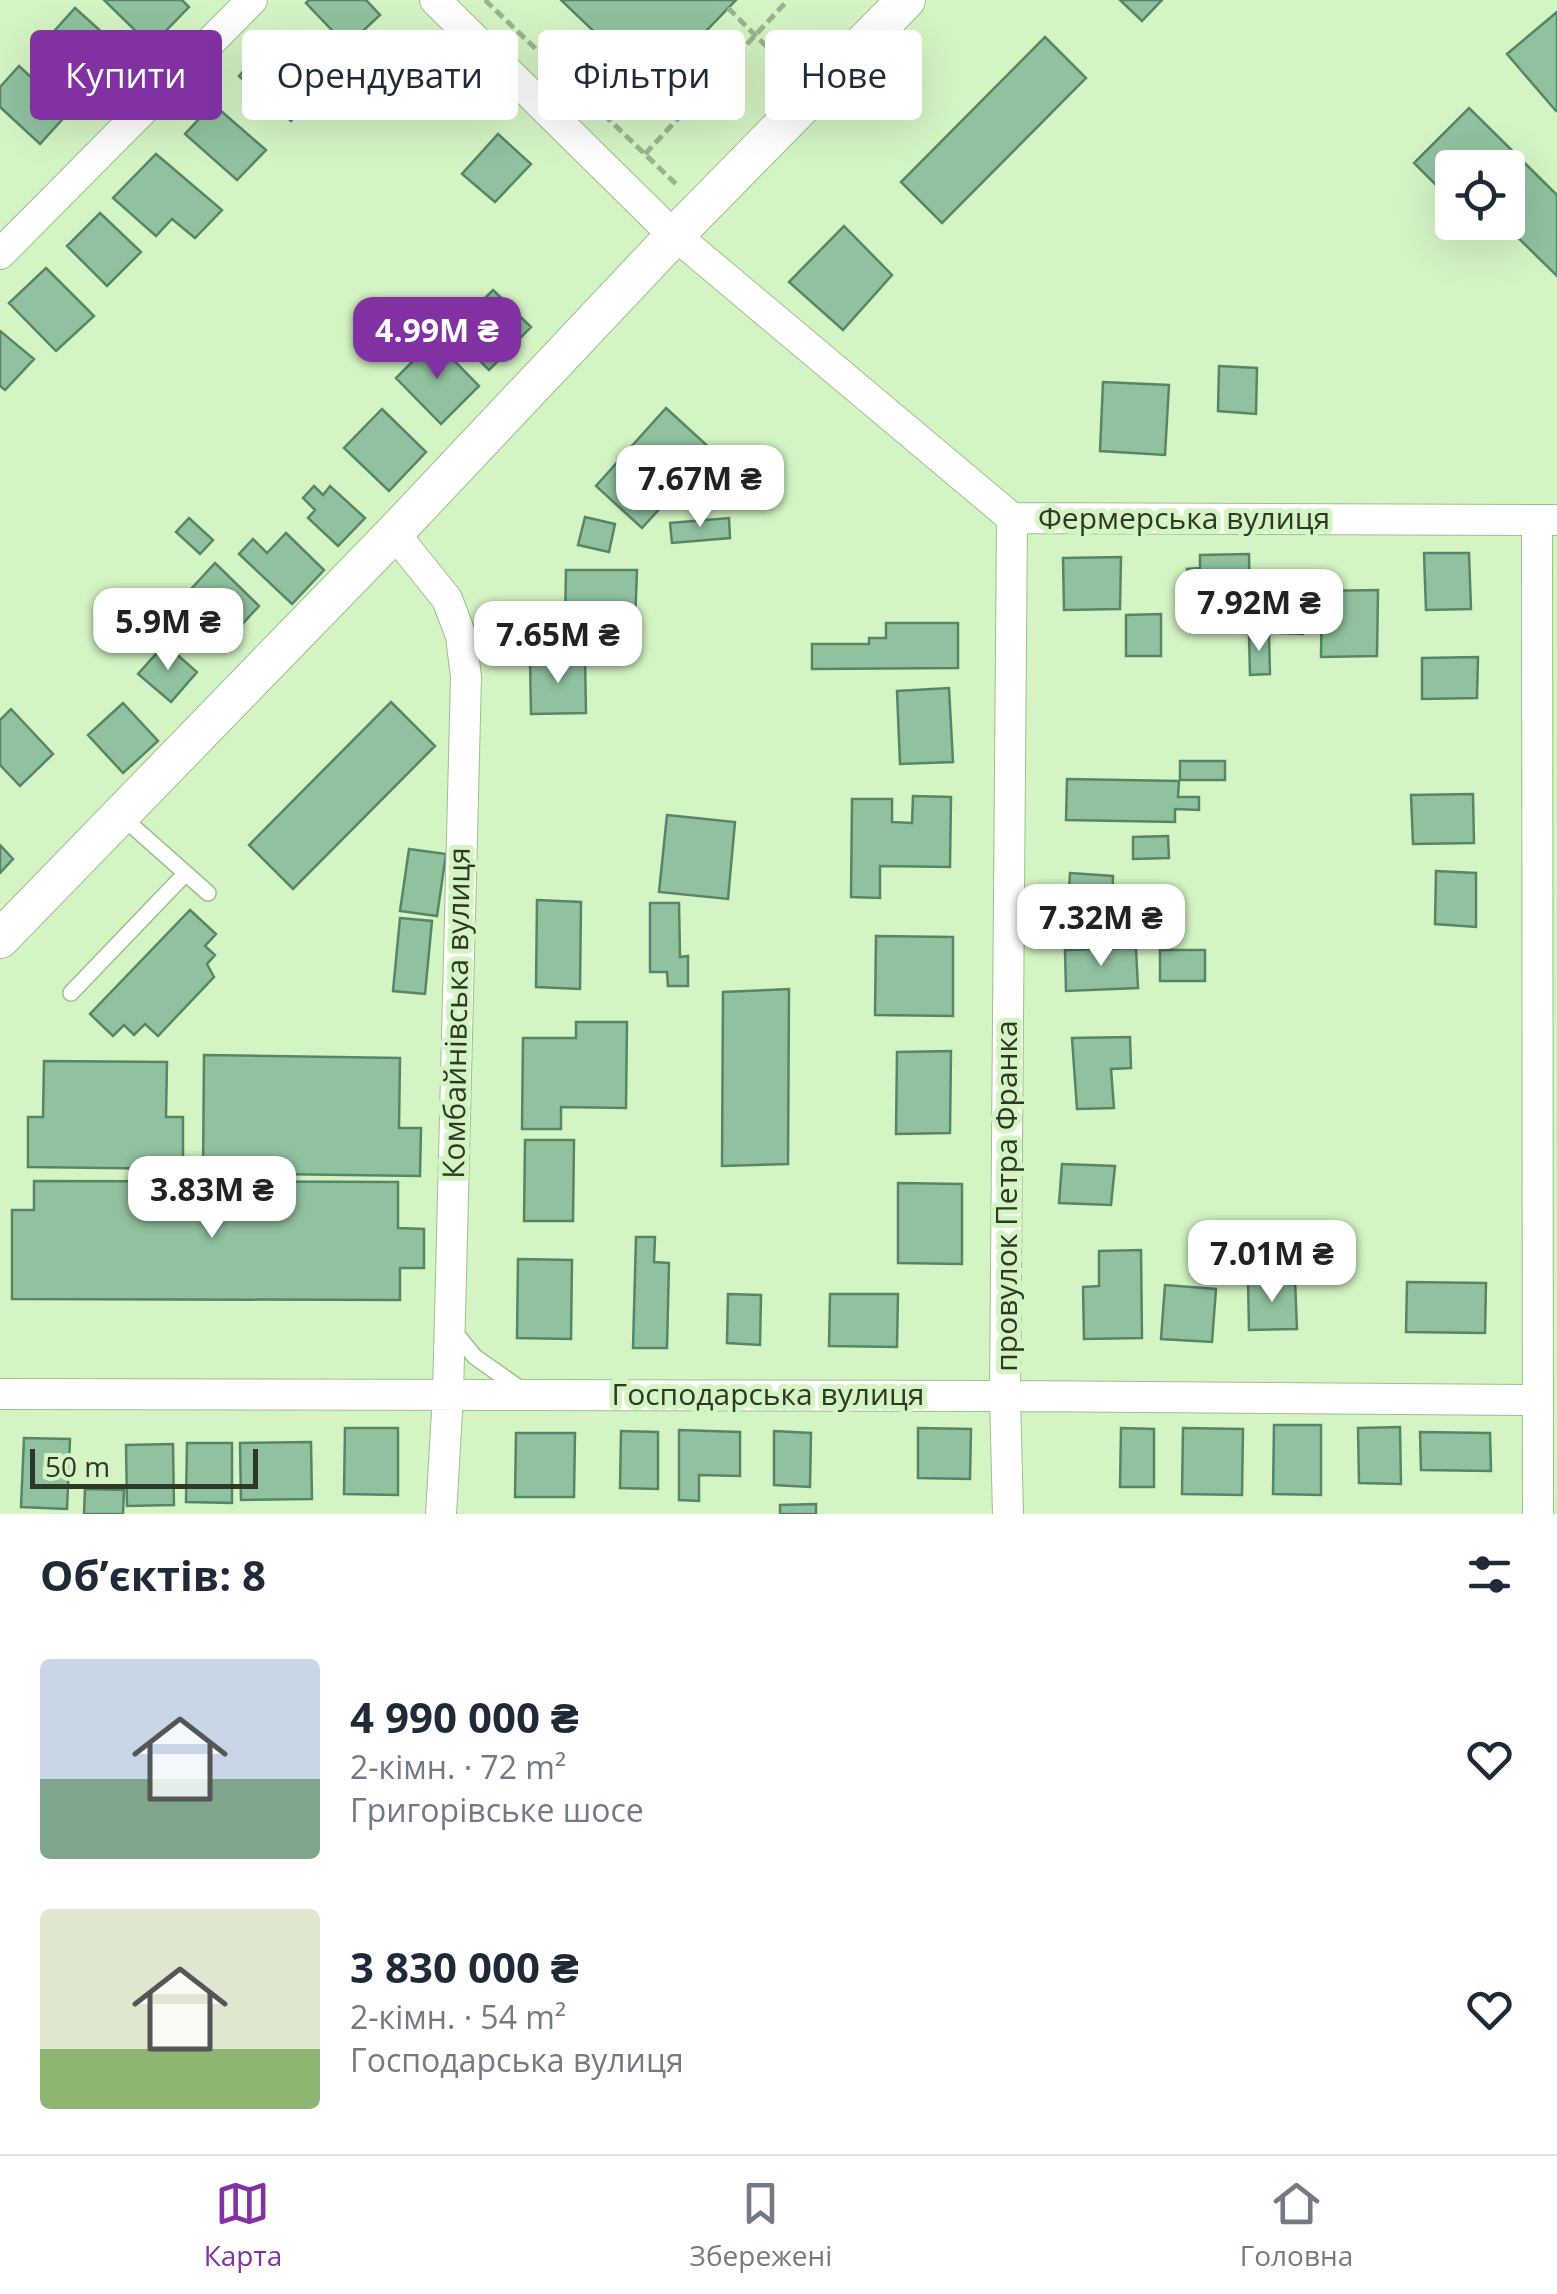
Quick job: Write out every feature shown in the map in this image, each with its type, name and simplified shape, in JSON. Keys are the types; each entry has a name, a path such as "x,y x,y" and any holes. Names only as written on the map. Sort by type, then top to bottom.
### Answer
{"street":[{"path":"0,254 252,0"},
{"name":"Фермерська вулиця","path":"434,0 688,222 1012,518 1547,520"},
{"path":"0,939 906,0"},
{"name":"провулок Петра Франка","path":"1008,1514 1005,1396 1012,518"},
{"path":"1538,1514 1543,1385 1547,520"},
{"name":"Комбайнівська вулиця","path":"394,533 447,599 462,636 466,677 442,1514"},
{"name":"Господарська вулиця","path":"0,1394 1005,1396 1543,1385"}],"lane":[{"path":"120,815 208,893"},
{"path":"71,993 186,874"},
{"path":"450,1326 475,1357 529,1395"}],"path":[{"path":"485,0 645,154 688,222"},
{"path":"645,154 788,0"},
{"path":"728,8 765,45"}],"building":[{"path":"104,0 182,0 189,7 167,30 135,30"},
{"path":"366,0 380,15 364,30 332,30 306,3"},
{"path":"561,0 736,0 707,30 592,30"},
{"path":"1120,0 1162,0 1142,21"},
{"path":"75,8 100,30 55,30"},
{"path":"1557,12 1557,110 1556,111 1507,54"},
{"path":"1045,37 1086,78 942,223 901,182"},
{"path":"19,66 30,76 30,120 62,120 40,144 0,107 0,87"},
{"path":"1469,108 1511,150 1435,150 1435,184 1414,163"},
{"path":"222,112 266,150 237,180 185,134 198,120 222,120"},
{"path":"498,134 531,164 495,202 462,174"},
{"path":"156,154 222,210 195,238 172,219 156,236 113,198"},
{"path":"1525,163 1557,195 1557,276 1520,240 1525,240"},
{"path":"100,213 141,252 107,286 67,246"},
{"path":"844,226 892,275 843,330 789,282"},
{"path":"46,268 94,316 56,351 9,303"},
{"path":"493,290 531,327 489,370 451,332"},
{"path":"0,331 34,359 5,390 0,386"},
{"path":"434,340 479,386 441,424 396,378"},
{"path":"1219,366 1257,368 1256,414 1218,411"},
{"path":"1103,382 1169,385 1165,455 1100,451"},
{"path":"666,408 724,461 693,495 682,484 642,528 596,486"},
{"path":"382,409 426,452 389,491 344,448"},
{"path":"314,486 323,495 330,486 365,518 338,546 308,518 315,510 303,498"},
{"path":"585,517 615,524 609,552 578,545"},
{"path":"189,518 213,540 200,554 176,532"},
{"path":"729,518 730,538 672,543 670,523"},
{"path":"286,533 324,570 292,604 239,554 253,539 267,553"},
{"path":"1424,553 1469,553 1471,609 1426,610"},
{"path":"1249,554 1250,618 1200,619 1200,608 1188,608 1187,569 1200,568 1200,555"},
{"path":"1121,557 1120,609 1064,610 1063,558"},
{"path":"215,563 259,606 224,644 180,601"},
{"path":"566,570 637,570 635,623 565,622"},
{"path":"1378,590 1377,656 1321,657 1322,591"},
{"path":"1281,597 1304,598 1303,634 1280,633"},
{"path":"1161,614 1161,656 1126,656 1126,615"},
{"path":"886,623 958,623 958,668 812,669 812,644 869,644 869,638 886,638"},
{"path":"1249,634 1269,634 1270,674 1250,675"},
{"path":"165,644 197,672 171,702 138,674"},
{"path":"1478,657 1477,698 1422,699 1422,658"},
{"path":"585,658 586,713 531,714 530,659"},
{"path":"949,688 953,762 900,764 897,691"},
{"path":"391,702 435,746 293,889 249,845"},
{"path":"123,703 158,741 123,773 88,735"},
{"path":"11,709 53,754 20,786 0,765 0,720"},
{"path":"1180,761 1225,761 1225,780 1180,780"},
{"path":"1067,779 1179,781 1178,797 1199,797 1199,810 1175,809 1175,822 1066,820"},
{"path":"1473,794 1474,843 1413,844 1411,795"},
{"path":"913,796 951,797 950,867 880,866 880,898 851,897 852,799 892,799 892,822 912,823"},
{"path":"667,815 735,822 728,899 659,892"},
{"path":"1168,836 1169,858 1133,859 1133,837"},
{"path":"0,845 13,859 0,873"},
{"path":"409,849 446,854 437,916 400,911"},
{"path":"1436,871 1476,873 1476,927 1435,924"},
{"path":"1070,873 1113,876 1111,928 1067,924"},
{"path":"537,900 581,902 580,989 536,987"},
{"path":"650,903 679,903 680,957 688,956 688,986 668,986 667,972 650,972"},
{"path":"190,910 216,934 205,946 215,955 207,964 214,977 158,1036 145,1024 134,1035 124,1025 113,1036 90,1014"},
{"path":"400,918 432,921 425,994 393,991"},
{"path":"876,936 953,937 953,1016 875,1015"},
{"path":"1136,948 1138,988 1066,991 1065,950"},
{"path":"1160,950 1205,950 1205,981 1160,981"},
{"path":"789,989 788,1164 722,1166 723,992"},
{"path":"576,1022 627,1022 626,1108 561,1107 561,1129 522,1129 523,1038 576,1038"},
{"path":"1130,1037 1131,1068 1111,1069 1114,1108 1077,1109 1072,1038"},
{"path":"951,1051 950,1133 896,1134 897,1052"},
{"path":"204,1055 400,1058 399,1128 421,1128 420,1176 203,1173"},
{"path":"44,1061 167,1062 166,1117 183,1117 183,1169 28,1167 28,1117 43,1117"},
{"path":"525,1140 574,1140 573,1221 524,1221"},
{"path":"1062,1164 1115,1166 1111,1205 1059,1203"},
{"path":"34,1181 398,1182 398,1228 424,1229 424,1268 400,1268 400,1300 12,1299 12,1210 34,1210"},
{"path":"898,1183 962,1184 962,1264 898,1263"},
{"path":"636,1237 655,1237 654,1262 669,1263 667,1348 633,1348"},
{"path":"1141,1250 1142,1338 1084,1339 1083,1287 1099,1286 1099,1251"},
{"path":"518,1259 572,1260 571,1339 517,1338"},
{"path":"1295,1280 1297,1329 1249,1330 1248,1281"},
{"path":"1407,1282 1486,1283 1485,1333 1406,1332"},
{"path":"1165,1285 1216,1289 1212,1342 1161,1339"},
{"path":"728,1294 761,1295 760,1345 727,1343"},
{"path":"830,1294 898,1294 897,1347 829,1346"},
{"path":"1274,1425 1321,1425 1321,1495 1273,1494"},
{"path":"1400,1427 1401,1484 1359,1483 1358,1428"},
{"path":"345,1428 398,1428 398,1495 344,1494"},
{"path":"918,1428 971,1429 970,1479 918,1478"},
{"path":"1121,1428 1154,1429 1154,1487 1120,1487"},
{"path":"1183,1428 1243,1429 1242,1495 1182,1494"},
{"path":"679,1430 740,1432 740,1476 699,1475 699,1501 679,1500"},
{"path":"621,1431 658,1432 658,1489 620,1488"},
{"path":"774,1431 811,1433 810,1487 774,1485"},
{"path":"1420,1432 1490,1433 1491,1471 1421,1470"},
{"path":"516,1433 575,1433 574,1497 515,1497"},
{"path":"24,1438 70,1439 67,1509 21,1507"},
{"path":"311,1442 312,1499 241,1500 240,1443"},
{"path":"187,1443 232,1443 232,1503 186,1502"},
{"path":"173,1444 174,1505 127,1506 126,1445"},
{"path":"85,1489 124,1490 123,1514 84,1514"},
{"path":"816,1504 816,1514 780,1514 780,1505"}]}
